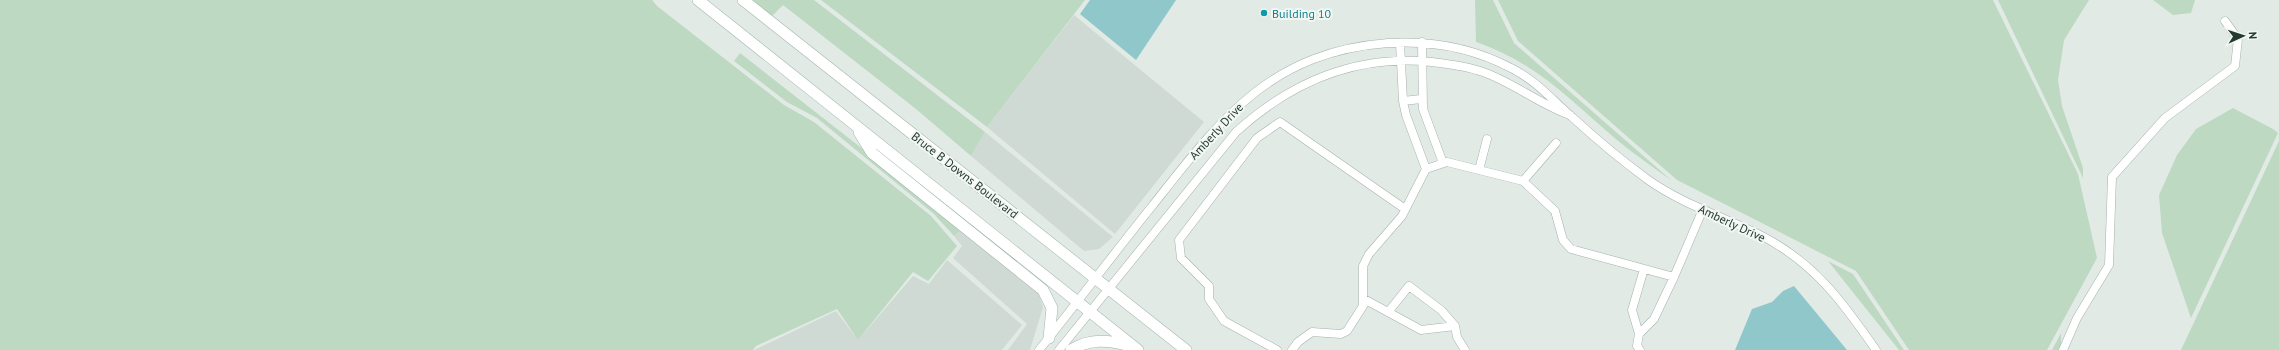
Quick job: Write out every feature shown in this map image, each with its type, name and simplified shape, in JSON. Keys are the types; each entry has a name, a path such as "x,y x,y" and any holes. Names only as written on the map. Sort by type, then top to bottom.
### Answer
{"main road":[{"path":"698,0 1136,348"},
{"name":"Bruce B Downs Boulevard","path":"743,0 1186,350"},
{"path":"853,123 872,153 1043,290 1052,308 1048,338"},
{"path":"1071,350 1085,343 1105,340 1136,348"}],"street":[{"path":"2063,350 2077,318 2109,265 2112,177 2165,118 2235,66 2238,39 2225,20"},
{"path":"1400,42 1403,101 1406,115 1426,168"},
{"name":"Amberly Drive","path":"1039,350 1211,132 1246,99 1289,71 1327,54 1368,45 1400,42 1422,42 1462,48 1499,62 1534,82 1559,103 1570,115 1649,181 1666,191 1761,236 1805,263 1836,295 1876,350"},
{"path":"1422,42 1422,99 1431,133 1443,163"},
{"name":"Amberly Drive","path":"1059,350 1220,149 1252,117 1290,91 1330,73 1366,64 1401,60 1422,61 1448,64 1482,72 1517,87 1553,109 1570,115"},
{"path":"1403,101 1422,99"},
{"path":"1277,350 1224,321 1209,299 1209,286 1181,258 1179,240 1257,138 1280,122 1405,209"},
{"path":"1479,170 1487,138"},
{"path":"1523,181 1556,143"},
{"path":"1292,350 1298,342 1312,332 1341,334 1346,331 1363,306 1362,266 1369,254 1405,209 1426,168 1447,162 1523,181 1555,211 1563,240 1571,249 1674,277"},
{"path":"1639,334 1654,319 1674,277 1703,208"},
{"path":"1640,350 1638,346 1639,334 1632,310 1644,268"},
{"path":"1389,311 1409,286 1441,310 1455,326 1457,337 1465,350"},
{"path":"1364,299 1389,311 1421,330 1455,326"}],"shaded area":[{"path":"1074,15 1204,122 1115,234 987,127"},
{"path":"985,132 1113,237 1099,249 1084,251 971,156"},
{"path":"961,230 1038,292 1043,307 1030,350 1008,350 1027,324 953,258 962,246 954,236"},
{"path":"947,260 1022,325 1002,350 754,350 836,311 858,340 913,276 929,284"}],"green space":[{"path":"0,0 652,0 657,6 784,105 814,122 931,216 957,246 928,281 913,272 858,340 837,309 756,346 753,350 0,350"},
{"path":"751,0 814,0 985,132 971,156 916,109 783,5 772,16"},
{"path":"821,0 1085,0 987,127"},
{"path":"1475,0 1493,0 1514,43 1671,180 1637,156 1552,84 1517,61 1476,42"},
{"path":"1498,0 1993,0 2078,174 2097,258 2047,350 1909,350 1856,271 1677,180 1518,41"},
{"path":"1998,0 2089,0 2064,40 2058,80 2062,106 2083,168 2083,178"},
{"path":"2153,0 2195,0 2191,13 2173,15"},
{"path":"740,53 864,150 961,230 954,236 934,214 817,118 787,102 734,61"},
{"path":"2233,108 2278,133 2191,318 2162,233 2159,195 2177,155 2196,129"},
{"path":"2279,141 2279,350 2181,350"},
{"path":"1828,261 1853,274 1904,350 1899,350"},
{"path":"2061,333 2061,346 2066,350 2052,350"}],"water":[{"path":"1090,0 1176,0 1136,60 1080,14"},
{"path":"1794,286 1847,350 1735,350 1752,309 1772,302 1783,291"}],"place":[{"name":"Building 10","path":"1264,13"}]}
